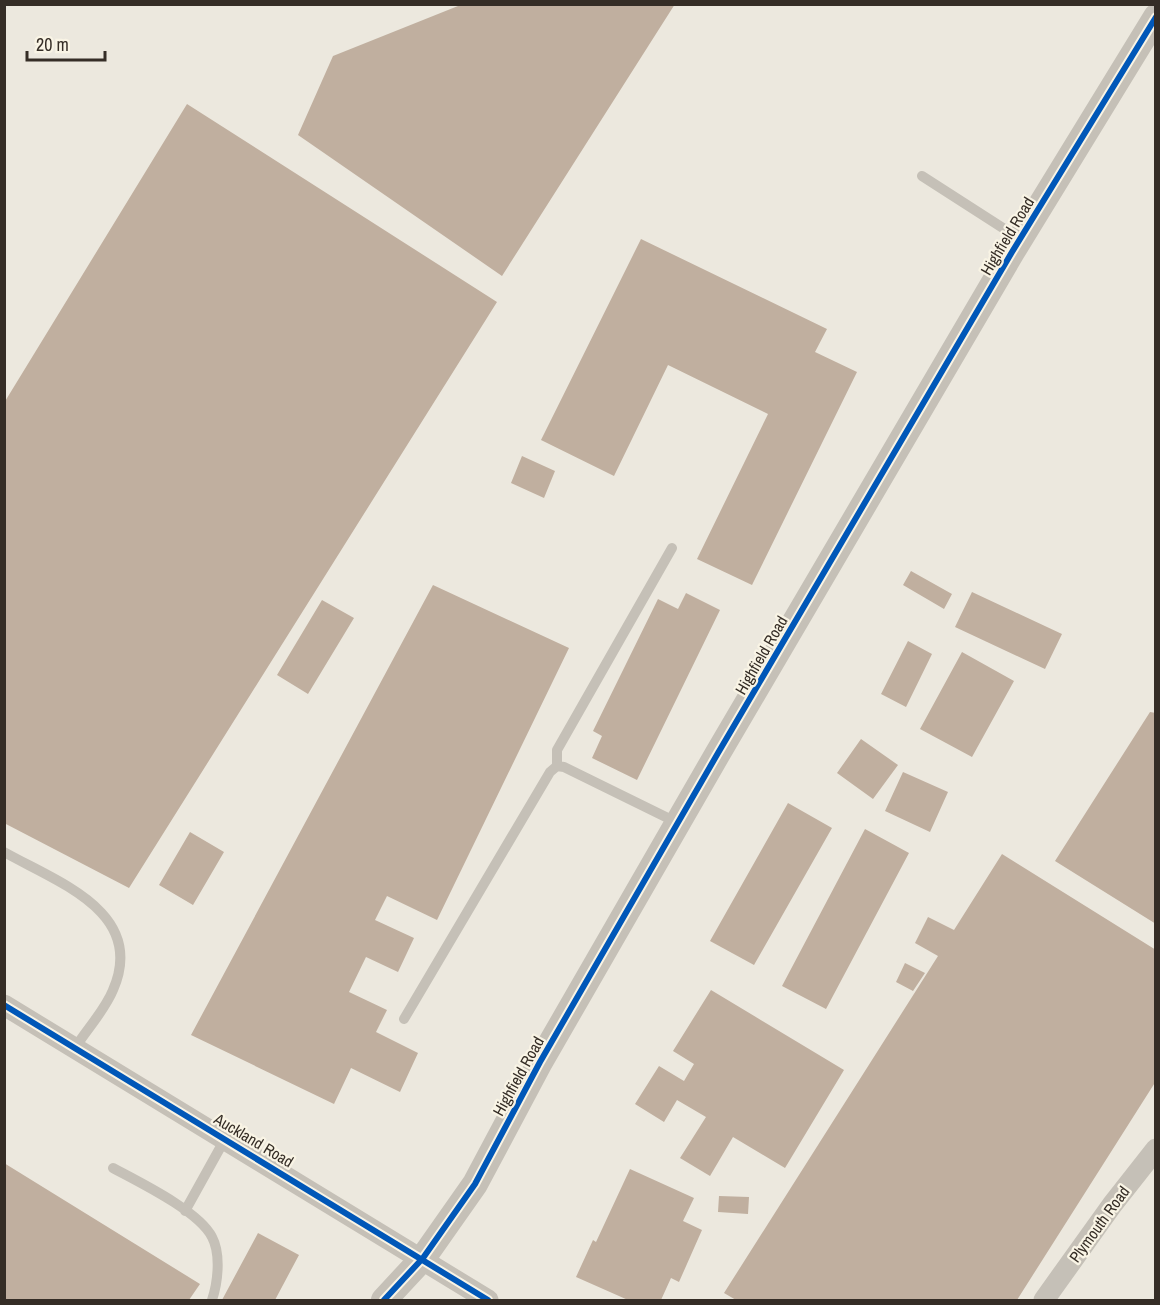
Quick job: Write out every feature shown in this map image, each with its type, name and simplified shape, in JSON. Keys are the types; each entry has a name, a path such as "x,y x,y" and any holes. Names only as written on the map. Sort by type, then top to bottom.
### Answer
{"street":[{"name":"Highfield Road","path":"384,1300 423,1258 475,1184 540,1062 678,823 1020,239 1155,17"},
{"name":"Auckland Road","path":"4,1005 423,1258 488,1300"},
{"name":"Plymouth Road","path":"1044,1300 1112,1204 1155,1149"}],"lane":[{"path":"922,176 1020,239"},
{"path":"557,766 556,750 672,548"},
{"path":"557,766 564,767 678,823"},
{"path":"404,1019 544,778 557,766"},
{"path":"4,852 102,910 116,932 121,960 113,990 75,1048"},
{"path":"185,1211 225,1138"},
{"path":"113,1168 185,1211 211,1234 217,1249 212,1300"}],"building":[{"path":"463,4 675,4 502,276 298,135 333,56"},
{"path":"187,104 497,302 129,888 4,823 4,403"},
{"path":"641,239 827,329 815,352 857,372 752,585 697,559 768,414 668,365 614,476 541,440"},
{"path":"522,456 555,471 544,498 511,483"},
{"path":"911,571 952,594 944,609 903,585"},
{"path":"433,585 569,648 437,920 387,896 375,920 414,938 398,972 366,957 349,992 387,1010 376,1032 418,1053 400,1092 351,1068 334,1104 191,1035"},
{"path":"972,592 1062,634 1045,669 955,627"},
{"path":"686,593 720,610 637,780 592,758 602,736 593,731 658,599 678,609"},
{"path":"322,600 354,618 308,694 277,675"},
{"path":"908,641 932,654 906,707 881,694"},
{"path":"962,652 1014,681 972,757 920,729"},
{"path":"1150,712 1156,713 1156,924 1055,861"},
{"path":"861,739 898,765 873,799 837,773"},
{"path":"903,772 948,792 930,832 885,811"},
{"path":"788,803 832,828 754,965 710,941"},
{"path":"865,829 909,853 826,1009 782,986"},
{"path":"190,832 224,852 193,905 159,885"},
{"path":"1002,854 1156,950 1156,1081 1017,1300 736,1300 724,1293 938,956 915,943 928,917 954,930"},
{"path":"905,963 925,973 913,991 896,982"},
{"path":"711,990 844,1070 785,1168 733,1137 710,1176 680,1158 706,1117 677,1100 664,1122 635,1104 659,1066 684,1081 694,1064 673,1051"},
{"path":"4,1163 200,1284 189,1300 4,1300"},
{"path":"630,1169 694,1198 683,1221 702,1230 679,1282 671,1278 661,1300 628,1300 576,1277 593,1240 596,1242"},
{"path":"719,1196 749,1197 748,1214 718,1212"},
{"path":"258,1233 299,1255 275,1300 222,1300"}],"cycle path":[{"path":"384,1300 423,1258 475,1184 540,1062 718,753 1012,252 1156,17"},
{"path":"4,1005 488,1300"}]}
